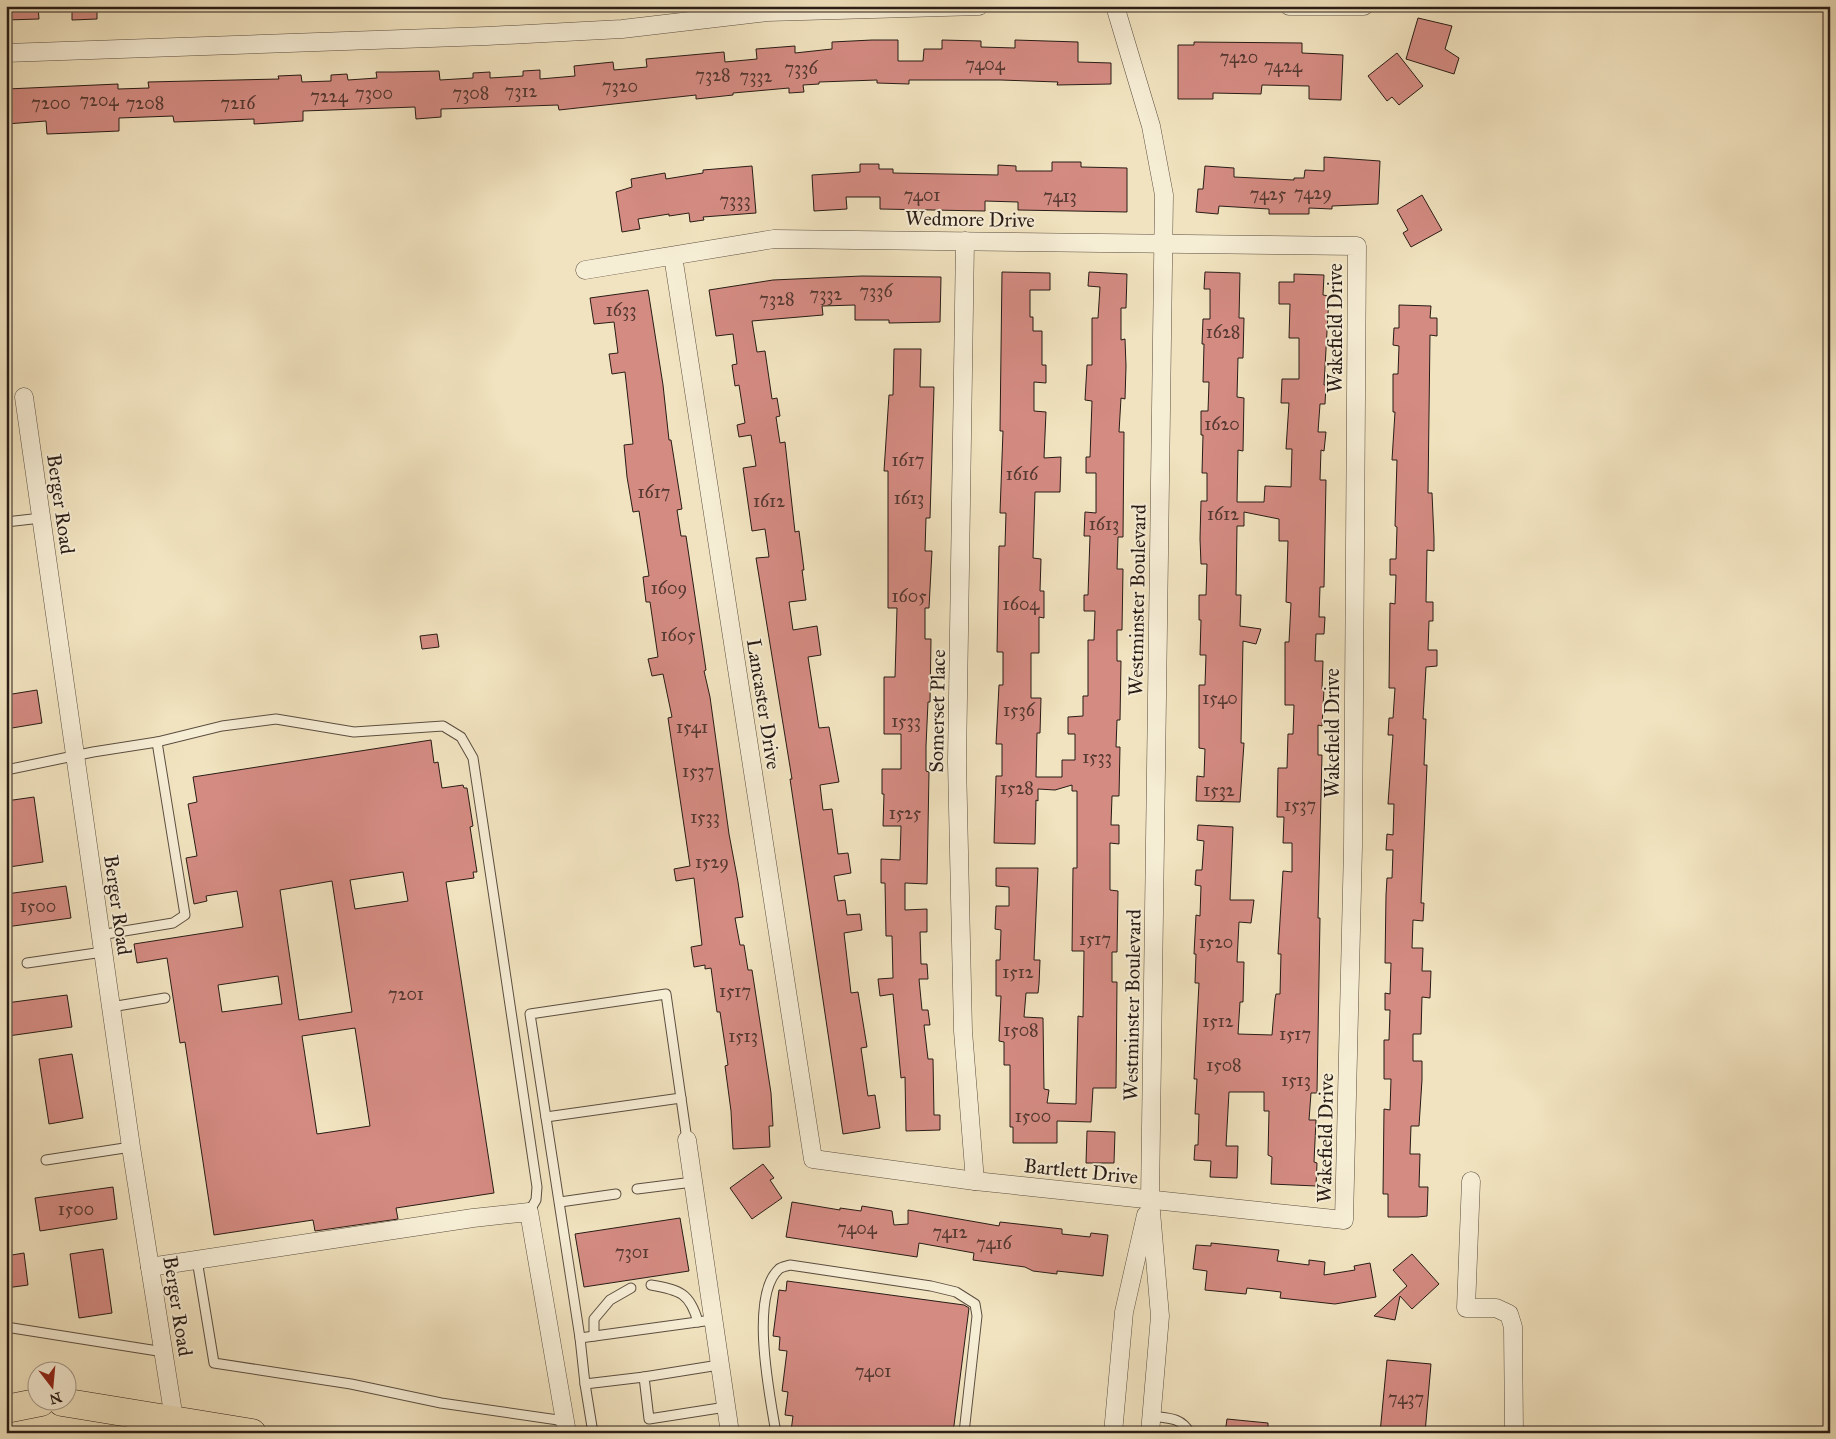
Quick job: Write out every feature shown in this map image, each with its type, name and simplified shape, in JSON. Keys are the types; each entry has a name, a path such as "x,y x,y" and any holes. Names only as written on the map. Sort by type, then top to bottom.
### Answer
{"main road":[{"path":"6,1393 28,1396"},
{"path":"78,1404 252,1433"},
{"path":"6,1409 28,1405"}],"street":[{"path":"6,53 593,31 707,12 980,6"},
{"name":"Westminster Boulevard","path":"1115,6 1151,126 1164,195 1150,1200 1160,1316 1150,1424"},
{"path":"1288,6 1364,7"},
{"name":"Wedmore Drive","path":"585,270 774,239 1357,246"},
{"name":"Somerset Place","path":"965,240 957,762 963,1031 975,1181"},
{"name":"Wakefield Drive","path":"1344,1220 1352,848 1357,246"},
{"name":"Lancaster Drive","path":"673,256 813,1160"},
{"name":"Berger Road","path":"24,397 131,1147 174,1419"},
{"path":"688,1140 705,1321 719,1365 730,1433"},
{"name":"Bartlett Drive","path":"813,1160 975,1181 1344,1220"},
{"path":"1471,1181 1466,1308 1496,1308 1509,1314 1513,1327 1514,1433"},
{"name":"Westminster Boulevard","path":"1113,1433 1124,1312 1150,1200"},
{"path":"150,1267 529,1212 566,1427"}],"lane":[{"path":"6,522 41,518"},
{"path":"6,770 93,752 157,742 222,726 276,719 354,732 443,726 461,737 473,758 504,974 517,1043 537,1187 536,1200 529,1212"},
{"path":"100,935 173,922 185,915 157,742"},
{"path":"27,963 103,952"},
{"path":"593,1433 560,1202 530,1014 666,994 688,1140"},
{"path":"111,1007 165,998"},
{"path":"546,1117 681,1098"},
{"path":"46,1160 131,1147"},
{"path":"637,1190 693,1182"},
{"path":"560,1202 616,1194"},
{"path":"198,1260 214,1362 351,1384 566,1427"},
{"path":"776,1433 763,1343 764,1314 767,1294 773,1279 779,1269 790,1265 931,1286 956,1292 975,1304 977,1316 964,1433"},
{"path":"580,1338 705,1321 693,1304 677,1289 651,1285"},
{"path":"594,1336 594,1319 610,1300 630,1288"},
{"path":"6,1327 164,1352"},
{"path":"585,1384 644,1378 719,1365"},
{"path":"644,1378 649,1420 726,1407"},
{"path":"1150,1424 1177,1419 1186,1426 1190,1433"}],"building":[{"path":"6,6 38,6 39,19 6,20"},
{"path":"72,6 97,6 97,19 72,20"},
{"path":"1418,18 1452,26 1445,49 1459,58 1454,74 1406,59"},
{"path":"898,40 898,61 923,61 924,49 942,49 942,40 981,41 981,47 1015,48 1015,40 1078,42 1078,62 1111,63 1111,84 1057,85 1058,82 1001,80 909,80 909,84 877,83 877,80 819,82 819,84 803,85 804,92 789,93 789,88 733,93 733,95 696,99 696,95 559,110 558,105 441,109 441,117 416,119 415,107 303,111 303,121 254,124 254,119 174,122 173,116 119,118 119,131 72,133 47,134 46,121 6,124 7,89 118,84 118,89 149,88 148,82 279,79 278,76 301,75 302,82 331,81 331,75 347,74 348,80 377,78 376,72 439,71 440,80 473,78 473,73 490,72 490,78 523,76 523,71 540,70 540,79 575,76 574,66 613,62 614,70 647,67 646,59 724,52 725,62 757,59 756,49 795,46 795,53 832,49 832,42"},
{"path":"1194,42 1302,43 1302,53 1343,55 1341,100 1309,99 1309,86 1262,85 1261,94 1213,93 1213,99 1178,99 1178,45 1194,45"},
{"path":"1397,53 1423,86 1399,105 1392,97 1387,101 1368,76"},
{"path":"1324,157 1380,161 1378,204 1332,206 1332,209 1309,208 1309,214 1269,214 1269,209 1219,206 1218,214 1196,212 1198,189 1203,189 1205,166 1234,168 1234,177 1294,180 1294,178 1304,178 1305,170 1324,171"},
{"path":"1052,162 1081,162 1081,167 1127,168 1127,212 1018,210 1018,202 985,201 985,211 880,209 880,197 846,197 847,209 814,211 812,175 860,172 860,164 879,164 879,169 893,169 893,173 998,175 998,165 1016,166 1016,171 1052,171"},
{"path":"752,166 756,213 703,217 704,220 690,222 689,213 669,216 669,214 638,219 640,229 622,232 616,192 632,187 631,179 665,173 666,179 703,173 703,170"},
{"path":"1422,195 1442,230 1411,247 1403,233 1408,230 1397,210"},
{"path":"1002,272 1050,273 1050,290 1030,290 1030,317 1033,317 1033,331 1042,331 1042,365 1046,365 1046,383 1034,382 1034,411 1046,412 1044,458 1061,457 1060,492 1035,492 1033,558 1041,559 1040,591 1044,591 1044,618 1039,617 1039,653 1031,653 1031,698 1041,698 1040,733 1037,733 1036,777 1062,777 1062,760 1075,760 1075,734 1068,734 1068,717 1083,716 1083,696 1088,696 1088,640 1094,640 1095,611 1084,611 1084,595 1088,595 1090,536 1084,536 1085,512 1096,513 1096,473 1086,473 1086,457 1090,457 1092,401 1085,400 1087,365 1092,365 1092,318 1098,318 1100,287 1088,286 1089,272 1127,274 1126,308 1121,308 1121,340 1125,339 1125,399 1121,398 1119,432 1124,432 1123,537 1118,537 1117,569 1123,569 1122,630 1117,630 1117,661 1121,661 1120,720 1117,720 1116,747 1120,747 1119,796 1112,796 1111,825 1119,825 1119,844 1110,843 1110,890 1118,891 1117,952 1112,952 1112,982 1117,982 1116,1088 1093,1088 1091,1122 1057,1121 1057,1143 1013,1143 1013,1127 1010,1127 1010,1065 1004,1065 1004,1042 999,1041 1001,996 996,996 996,960 1000,960 1001,930 995,929 996,906 1009,906 1009,887 996,886 996,868 1038,868 1034,960 1040,960 1039,984 1038,993 1026,993 1024,1017 1043,1018 1044,1089 1049,1090 1047,1103 1076,1104 1078,1016 1083,1017 1084,951 1072,951 1073,868 1077,868 1077,791 1072,791 1072,785 1055,790 1038,789 1035,844 994,843 996,776 1002,776 1002,744 996,744 999,685 1003,685 1003,652 997,652 999,546 1005,546 1006,513 1000,513 1003,431 1000,431"},
{"path":"1205,272 1240,273 1239,318 1244,318 1243,358 1238,358 1237,397 1244,398 1243,451 1238,450 1237,502 1264,502 1265,486 1291,487 1292,449 1286,449 1289,403 1281,403 1282,379 1299,379 1299,338 1289,338 1290,304 1279,304 1279,282 1294,282 1294,274 1324,275 1323,295 1329,296 1324,385 1326,385 1325,404 1320,404 1318,432 1326,432 1324,451 1321,450 1320,480 1326,480 1324,587 1320,587 1319,617 1325,617 1324,634 1316,634 1315,661 1323,661 1322,689 1324,689 1322,726 1318,725 1318,755 1322,755 1318,918 1320,918 1317,1093 1311,1093 1309,1120 1316,1120 1314,1162 1317,1163 1316,1186 1271,1184 1272,1157 1268,1155 1269,1111 1264,1111 1264,1092 1229,1092 1226,1146 1238,1146 1237,1178 1210,1177 1211,1161 1194,1160 1195,1145 1198,1145 1199,1114 1195,1114 1197,1079 1194,1079 1199,983 1195,983 1196,954 1194,954 1196,915 1200,916 1201,886 1195,885 1196,870 1202,870 1204,841 1197,840 1198,825 1233,827 1230,900 1254,900 1251,923 1239,922 1237,962 1244,962 1243,1002 1240,1002 1238,1034 1272,1035 1275,999 1276,994 1280,994 1281,954 1278,954 1283,871 1292,872 1292,843 1283,843 1284,817 1277,817 1278,768 1287,768 1288,734 1293,734 1294,705 1285,705 1285,642 1289,642 1291,603 1286,602 1288,541 1279,541 1279,519 1244,512 1244,526 1237,526 1236,595 1241,595 1240,626 1261,629 1256,644 1243,641 1241,743 1244,743 1240,802 1196,801 1197,776 1204,777 1205,749 1199,748 1199,685 1205,685 1206,655 1200,655 1201,620 1199,620 1199,595 1206,595 1207,564 1201,564 1200,539 1201,501 1207,501 1207,473 1202,473 1203,435 1201,435 1201,411 1208,411 1209,382 1203,382 1203,319 1210,319 1210,289 1204,289"},
{"path":"862,276 941,277 940,322 889,323 889,320 855,320 855,305 822,306 823,315 752,321 757,352 765,351 772,399 777,398 780,416 776,417 780,443 785,442 795,532 799,531 806,600 789,602 793,630 817,626 821,655 808,657 819,728 829,727 839,782 820,785 823,810 832,809 838,854 848,853 851,873 834,876 838,901 845,900 847,915 860,914 862,930 844,933 851,993 858,992 867,1047 861,1048 868,1096 875,1095 880,1128 843,1134 790,779 792,779 756,558 769,557 765,529 752,531 743,468 756,466 751,435 739,437 737,425 745,423 739,385 735,386 732,365 737,364 733,334 716,336 709,290 773,280"},
{"path":"648,290 663,385 669,440 671,440 682,509 677,510 681,536 686,536 706,670 704,671 710,697 729,834 743,917 735,918 740,945 744,945 748,970 752,970 771,1093 773,1126 769,1126 770,1147 733,1149 731,1111 725,1066 728,1065 720,1012 717,1012 711,968 705,969 705,965 694,967 691,947 702,945 694,878 676,881 674,869 690,866 668,718 672,717 663,674 652,676 648,659 658,657 650,602 646,602 643,577 649,576 639,511 633,512 627,477 624,445 633,444 625,372 612,374 609,354 618,353 614,322 594,324 590,298"},
{"path":"1399,305 1431,306 1430,318 1437,318 1437,336 1430,335 1428,493 1432,493 1434,551 1427,550 1426,602 1433,602 1433,621 1429,621 1428,650 1437,650 1437,666 1426,667 1423,719 1426,719 1424,765 1427,765 1421,903 1424,903 1423,921 1413,920 1412,948 1423,948 1422,971 1431,971 1430,998 1422,997 1421,1034 1413,1034 1413,1061 1422,1061 1422,1080 1419,1126 1411,1126 1410,1154 1420,1154 1419,1187 1428,1187 1427,1216 1418,1217 1388,1217 1388,1194 1383,1194 1384,1109 1390,1110 1391,1079 1384,1079 1384,1040 1389,1040 1390,1010 1385,1010 1385,993 1390,994 1391,963 1385,963 1386,895 1387,878 1392,878 1393,850 1386,850 1387,834 1393,835 1394,804 1388,804 1393,735 1388,735 1389,718 1393,718 1395,688 1389,688 1390,603 1395,604 1396,575 1390,575 1390,559 1396,559 1397,460 1392,460 1395,412 1393,412 1393,374 1398,374 1399,346 1393,345 1394,328 1399,328"},
{"path":"894,349 921,349 920,387 934,387 930,518 926,518 925,551 932,551 929,608 925,608 925,639 931,639 930,702 928,702 926,746 926,771 929,772 927,884 905,883 905,910 927,909 927,932 920,932 921,964 927,964 928,979 919,979 922,1010 928,1010 930,1025 924,1025 928,1059 933,1059 934,1115 940,1115 940,1130 906,1131 905,1077 901,1078 893,994 880,996 878,979 893,978 892,936 886,936 885,883 881,883 881,859 900,860 901,826 883,826 884,794 882,794 882,769 901,769 901,734 884,734 884,677 895,677 897,608 888,608 888,471 884,471 889,395 893,395"},
{"path":"437,634 439,647 422,649 420,636"},
{"path":"37,690 42,723 6,729 6,695"},
{"path":"431,740 434,763 438,762 442,788 463,785 464,788 467,788 473,826 470,827 477,872 473,872 474,878 446,882 494,1193 396,1208 398,1219 315,1231 313,1220 214,1235 185,1042 180,1043 167,958 137,963 134,944 243,927 237,891 206,896 207,901 194,904 186,858 197,856 188,804 197,802 193,777","holes":["403,872 408,901 355,909 350,880","332,881 352,1012 299,1020 280,890","278,976 282,1004 222,1012 218,985","355,1028 370,1126 317,1134 302,1036"]},
{"path":"34,797 43,862 9,867 6,848 6,801"},
{"path":"66,886 71,918 6,927 6,894"},
{"path":"67,995 72,1027 8,1036 6,1003"},
{"path":"72,1054 83,1118 49,1124 39,1059"},
{"path":"1087,1131 1115,1132 1114,1163 1086,1163"},
{"path":"763,1164 774,1178 770,1180 782,1198 752,1219 730,1188"},
{"path":"113,1187 117,1219 40,1231 35,1198"},
{"path":"792,1202 840,1210 840,1208 861,1211 862,1206 892,1211 894,1225 908,1224 908,1210 999,1226 1000,1222 1062,1229 1062,1234 1090,1237 1091,1233 1108,1235 1103,1276 1057,1271 1057,1274 1033,1271 1025,1267 973,1260 974,1253 919,1243 917,1257 786,1237"},
{"path":"680,1218 689,1271 584,1287 575,1234"},
{"path":"1211,1243 1279,1250 1277,1261 1309,1265 1309,1260 1325,1262 1324,1275 1355,1270 1354,1266 1370,1263 1376,1297 1335,1304 1280,1298 1281,1292 1247,1288 1246,1294 1205,1290 1207,1271 1193,1269 1196,1245 1211,1246"},
{"path":"103,1249 112,1313 79,1318 70,1254"},
{"path":"24,1253 28,1285 6,1288 6,1256"},
{"path":"1412,1254 1439,1284 1412,1309 1400,1296 1395,1320 1374,1316 1407,1286 1393,1270"},
{"path":"787,1281 964,1305 969,1308 953,1433 791,1431 793,1416 785,1415 788,1392 782,1391 787,1351 779,1350 780,1337 773,1336 779,1290 786,1291"},
{"path":"1387,1360 1431,1364 1425,1433 1380,1433"},
{"path":"1227,1419 1268,1423 1268,1433 1225,1433"}]}
